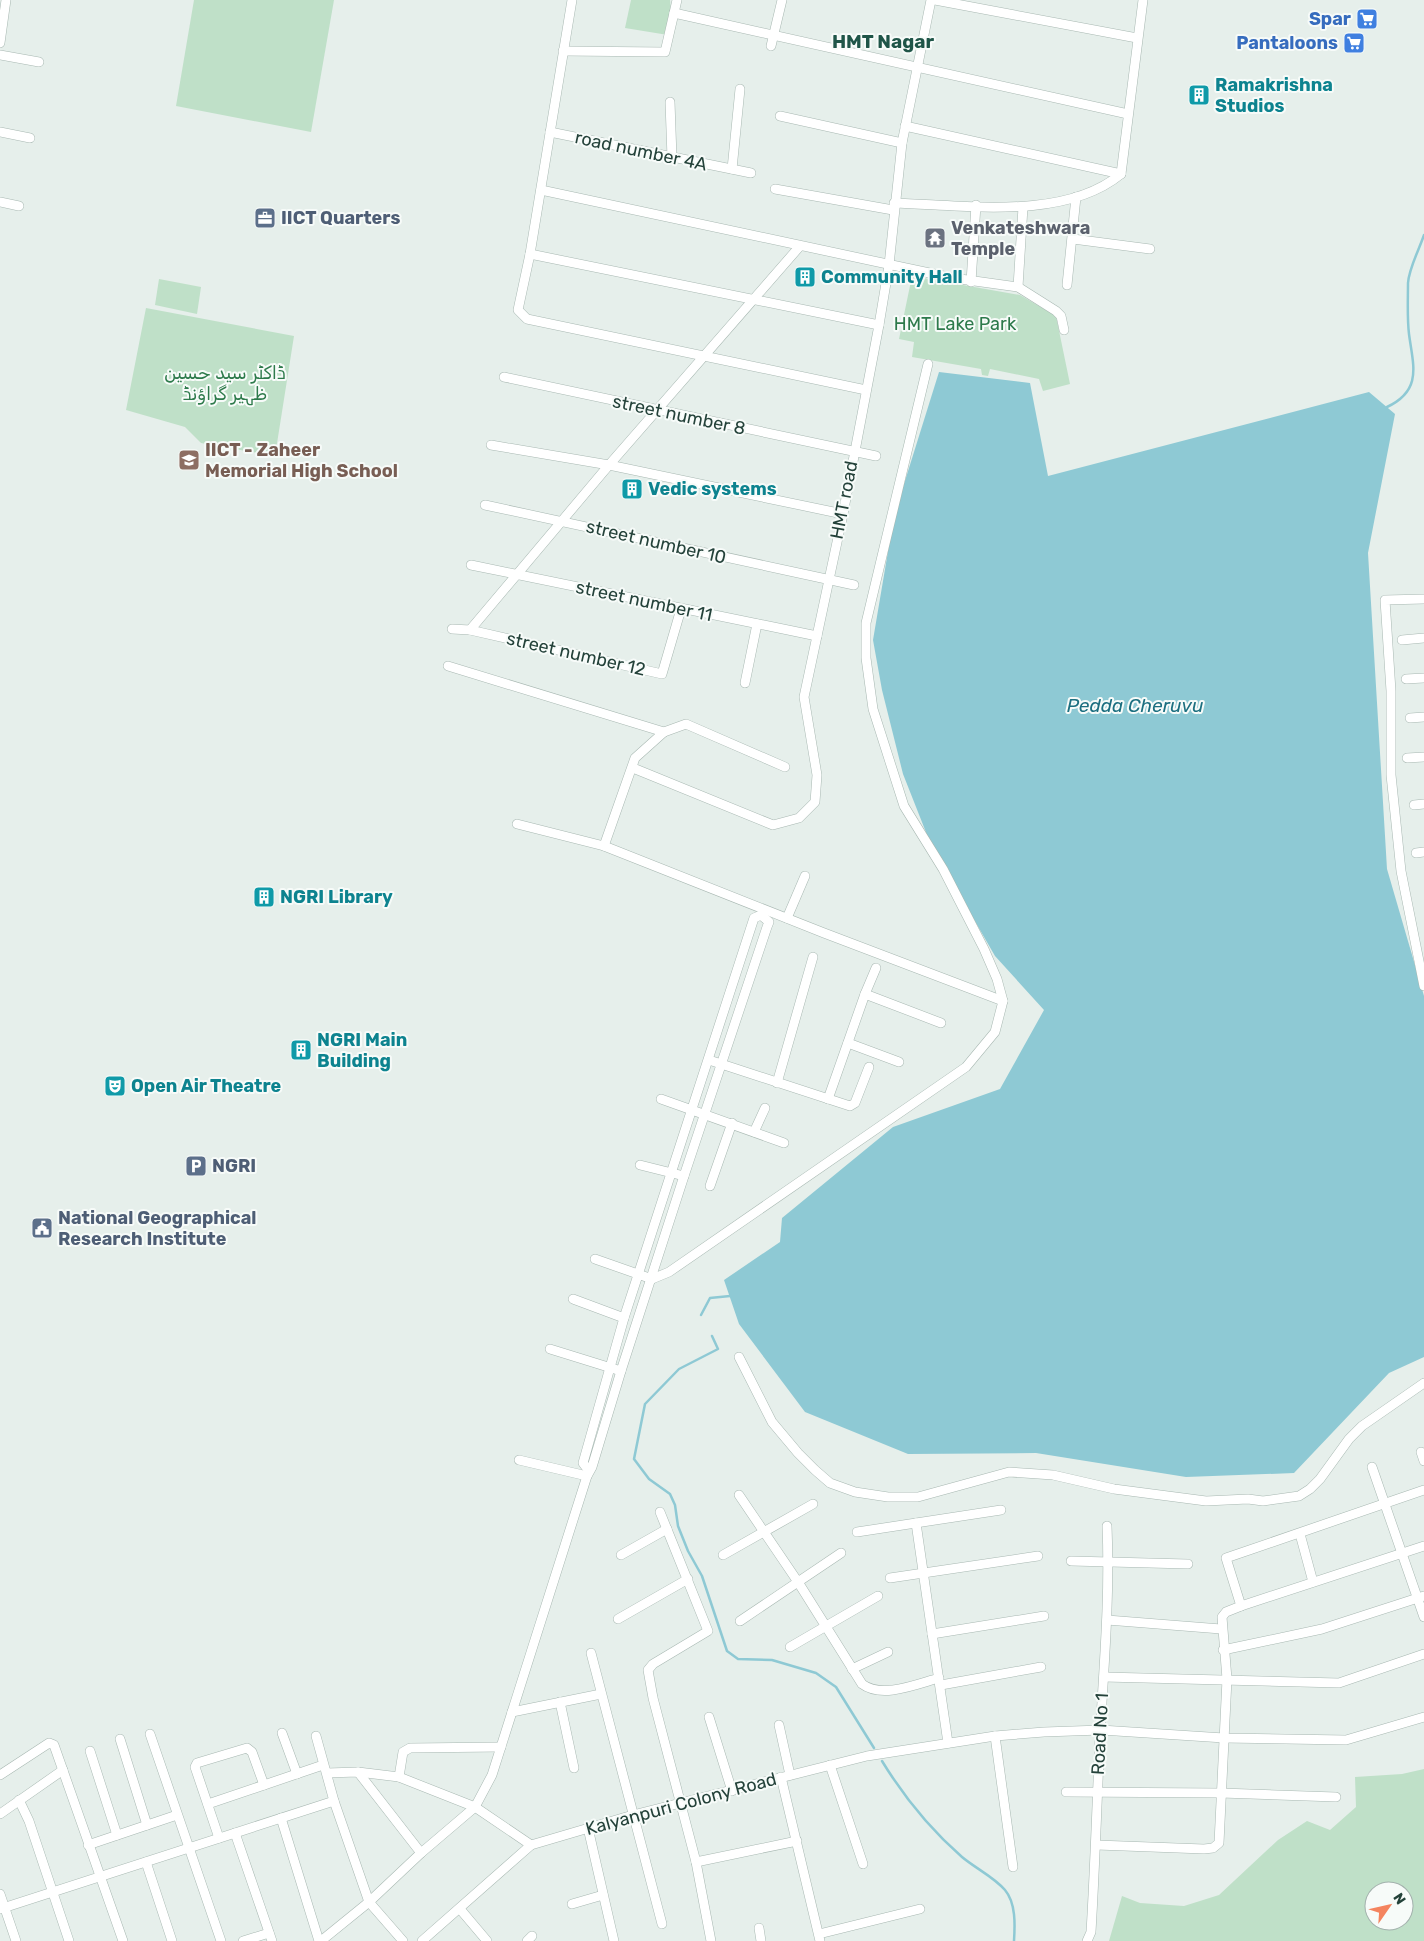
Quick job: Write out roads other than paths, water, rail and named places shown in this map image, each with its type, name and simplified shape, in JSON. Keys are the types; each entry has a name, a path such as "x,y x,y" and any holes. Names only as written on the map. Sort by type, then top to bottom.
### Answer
{"street":[{"path":"0,43 6,0"},
{"path":"572,0 530,254 518,310 527,319 866,390"},
{"path":"563,51 664,52 677,0"},
{"path":"771,46 782,0"},
{"name":"HMT road","path":"633,768 773,825 799,818 816,802 817,775 804,697 843,514 853,451 879,325 889,265 902,143 931,0"},
{"path":"936,0 1137,38"},
{"path":"775,189 894,207 1023,207 1076,197 1107,186 1121,174 1142,0"},
{"path":"674,13 1128,114"},
{"path":"0,55 39,62"},
{"path":"732,169 740,88"},
{"path":"670,102 672,158"},
{"path":"780,116 902,143"},
{"path":"905,126 1121,174"},
{"path":"0,132 30,138"},
{"name":"road number 4A","path":"550,132 751,173"},
{"path":"541,190 972,282 1018,287 1062,316 1064,330"},
{"path":"1067,285 1076,197"},
{"path":"0,202 19,206"},
{"path":"972,282 976,206"},
{"path":"1018,287 1023,207"},
{"path":"1073,239 1150,249"},
{"path":"470,630 609,465 800,246"},
{"path":"530,254 879,325"},
{"path":"595,1259 652,1279 692,1258 966,1067 995,1032 1003,1001 997,979 984,948 943,869 904,806 873,709 866,658 866,623 928,364"},
{"name":"street number 8","path":"504,377 876,456"},
{"path":"491,445 609,465 843,514"},
{"name":"street number 10","path":"484,505 854,585"},
{"name":"street number 11","path":"471,565 816,636"},
{"path":"1424,599 1385,600 1391,691 1391,775 1401,872 1424,986"},
{"name":"street number 12","path":"452,629 470,630 662,674 681,609"},
{"path":"745,683 757,624"},
{"path":"1402,640 1424,638"},
{"path":"448,666 664,732"},
{"path":"1406,679 1424,678"},
{"path":"1410,718 1424,717"},
{"path":"604,846 636,758 664,732 686,724 785,768"},
{"path":"1407,758 1424,757"},
{"path":"517,824 604,846 1003,1001"},
{"path":"787,918 805,876"},
{"path":"281,1818 320,1941 369,1902 421,1853 475,1807 492,1775 684,1176 754,969 769,922 761,915 754,918 624,1318 583,1463 588,1473"},
{"path":"777,1083 813,957"},
{"path":"740,964 754,969"},
{"path":"828,1099 876,968"},
{"path":"865,994 942,1023"},
{"path":"848,1043 899,1062"},
{"path":"709,1060 853,1106 869,1067"},
{"path":"661,1099 784,1143"},
{"path":"754,1132 765,1108"},
{"path":"710,1186 732,1123"},
{"path":"640,1165 684,1176"},
{"path":"573,1299 624,1318"},
{"path":"550,1348 621,1371"},
{"path":"739,1357 772,1422 815,1470 830,1483 855,1492 888,1497 918,1497 1010,1472 1052,1475 1114,1489 1206,1501 1248,1499 1262,1502 1299,1496 1310,1490 1320,1479 1349,1439 1362,1426 1424,1383"},
{"path":"1421,1452 1424,1461"},
{"path":"519,1460 588,1473"},
{"path":"1372,1467 1402,1554 1420,1597 1424,1617"},
{"path":"1241,1606 1226,1558 1424,1490"},
{"path":"739,1494 798,1582 852,1669 862,1684 870,1691 1041,1667"},
{"path":"723,1554 813,1504"},
{"path":"857,1532 1001,1510"},
{"path":"660,1512 708,1631 653,1664 648,1670 680,1805 696,1862 711,1941"},
{"path":"916,1523 948,1743"},
{"name":"Road No 1","path":"1087,1941 1091,1932 1097,1845 1097,1792 1109,1564 1108,1526"},
{"path":"621,1555 666,1529"},
{"path":"1300,1534 1313,1582"},
{"path":"1097,1845 1213,1848 1219,1843 1227,1679 1221,1629 1222,1617 1226,1612 1424,1546"},
{"path":"740,1621 841,1553"},
{"path":"890,1578 1038,1556"},
{"path":"1071,1561 1109,1564 1188,1564"},
{"path":"618,1619 688,1579"},
{"path":"790,1647 878,1596"},
{"path":"1223,1650 1322,1629 1420,1597"},
{"path":"932,1634 1044,1616"},
{"path":"1107,1620 1221,1629"},
{"path":"852,1669 888,1652"},
{"path":"591,1653 662,1924"},
{"path":"1104,1677 1339,1683 1424,1654"},
{"path":"512,1712 601,1694"},
{"path":"560,1702 574,1768"},
{"path":"709,1717 732,1791"},
{"name":"Kalyanpuri Colony Road","path":"531,1845 633,1815 680,1805 867,1756 995,1736 1101,1730 1224,1738 1346,1740 1424,1717"},
{"path":"779,1725 797,1841 819,1937 920,1909"},
{"path":"150,1734 221,1941"},
{"path":"282,1734 297,1774"},
{"path":"316,1736 334,1801 369,1902 403,1941"},
{"path":"995,1736 1013,1867"},
{"path":"120,1739 147,1825"},
{"path":"0,1775 51,1743 54,1744 122,1941"},
{"path":"399,1777 403,1752 410,1748 501,1746"},
{"path":"219,1838 195,1767 200,1762 247,1748 252,1752 264,1785"},
{"path":"90,1751 117,1835"},
{"path":"830,1765 863,1864"},
{"path":"208,1804 297,1774 325,1769 399,1777 475,1807 531,1845 422,1941"},
{"path":"0,1814 63,1770"},
{"path":"358,1772 421,1853"},
{"path":"1066,1792 1221,1793 1336,1797"},
{"path":"19,1800 29,1821 69,1941"},
{"path":"2,1908 334,1801"},
{"path":"88,1845 177,1815"},
{"path":"588,1828 614,1941"},
{"path":"235,1833 270,1937 243,1941"},
{"path":"696,1862 797,1841"},
{"path":"146,1862 172,1941"},
{"path":"0,1894 2,1908 16,1941"},
{"path":"572,1904 603,1894"},
{"path":"460,1909 487,1941"},
{"path":"759,1928 761,1941"}],"water":[{"name":"Pedda Cheruvu","path":"939,372 1030,383 1048,476 1369,392 1395,414 1368,553 1387,869 1424,996 1424,1357 1389,1373 1294,1473 1186,1477 1036,1453 908,1454 805,1412 739,1324 724,1280 780,1242 782,1218 893,1127 1000,1089 1044,1010 995,956 931,845 903,774 882,690 873,640 894,516"}],"waterway":[{"path":"1387,407 1406,393 1411,385 1413,376 1408,322 1408,283 1412,265 1424,235"},
{"path":"701,1315 710,1298 730,1296"},
{"path":"712,1336 718,1349 679,1369 645,1404 634,1459 649,1479 670,1494 675,1505 678,1526 688,1551 702,1576 727,1651 738,1659 772,1660 816,1673 836,1687 874,1748"},
{"path":"882,1761 899,1787 928,1824 962,1857 995,1881 1009,1895 1013,1908 1014,1941"}],"place":[{"name":"Spar","path":"1367,19"},
{"name":"Pantaloons","path":"1354,43"},
{"name":"Ramakrishna Studios","path":"1199,95"},
{"name":"IICT Quarters","path":"265,218"},
{"name":"Venkateshwara Temple","path":"935,238"},
{"name":"Community Hall","path":"805,277"},
{"name":"IICT - Zaheer Memorial High School","path":"189,460"},
{"name":"Vedic systems","path":"632,489"},
{"name":"NGRI Library","path":"264,897"},
{"name":"NGRI Main Building","path":"301,1050"},
{"name":"Open Air Theatre","path":"115,1086"},
{"name":"NGRI","path":"196,1166"},
{"name":"National Geographical Research Institute","path":"42,1228"}],"district":[{"name":"HMT Nagar","path":"883,41"}],"park label":[{"name":"HMT Lake Park","path":"955,324"},
{"name":"ڈاکٹر سید حسین ظہیر گراؤنڈ","path":"225,383"}]}
